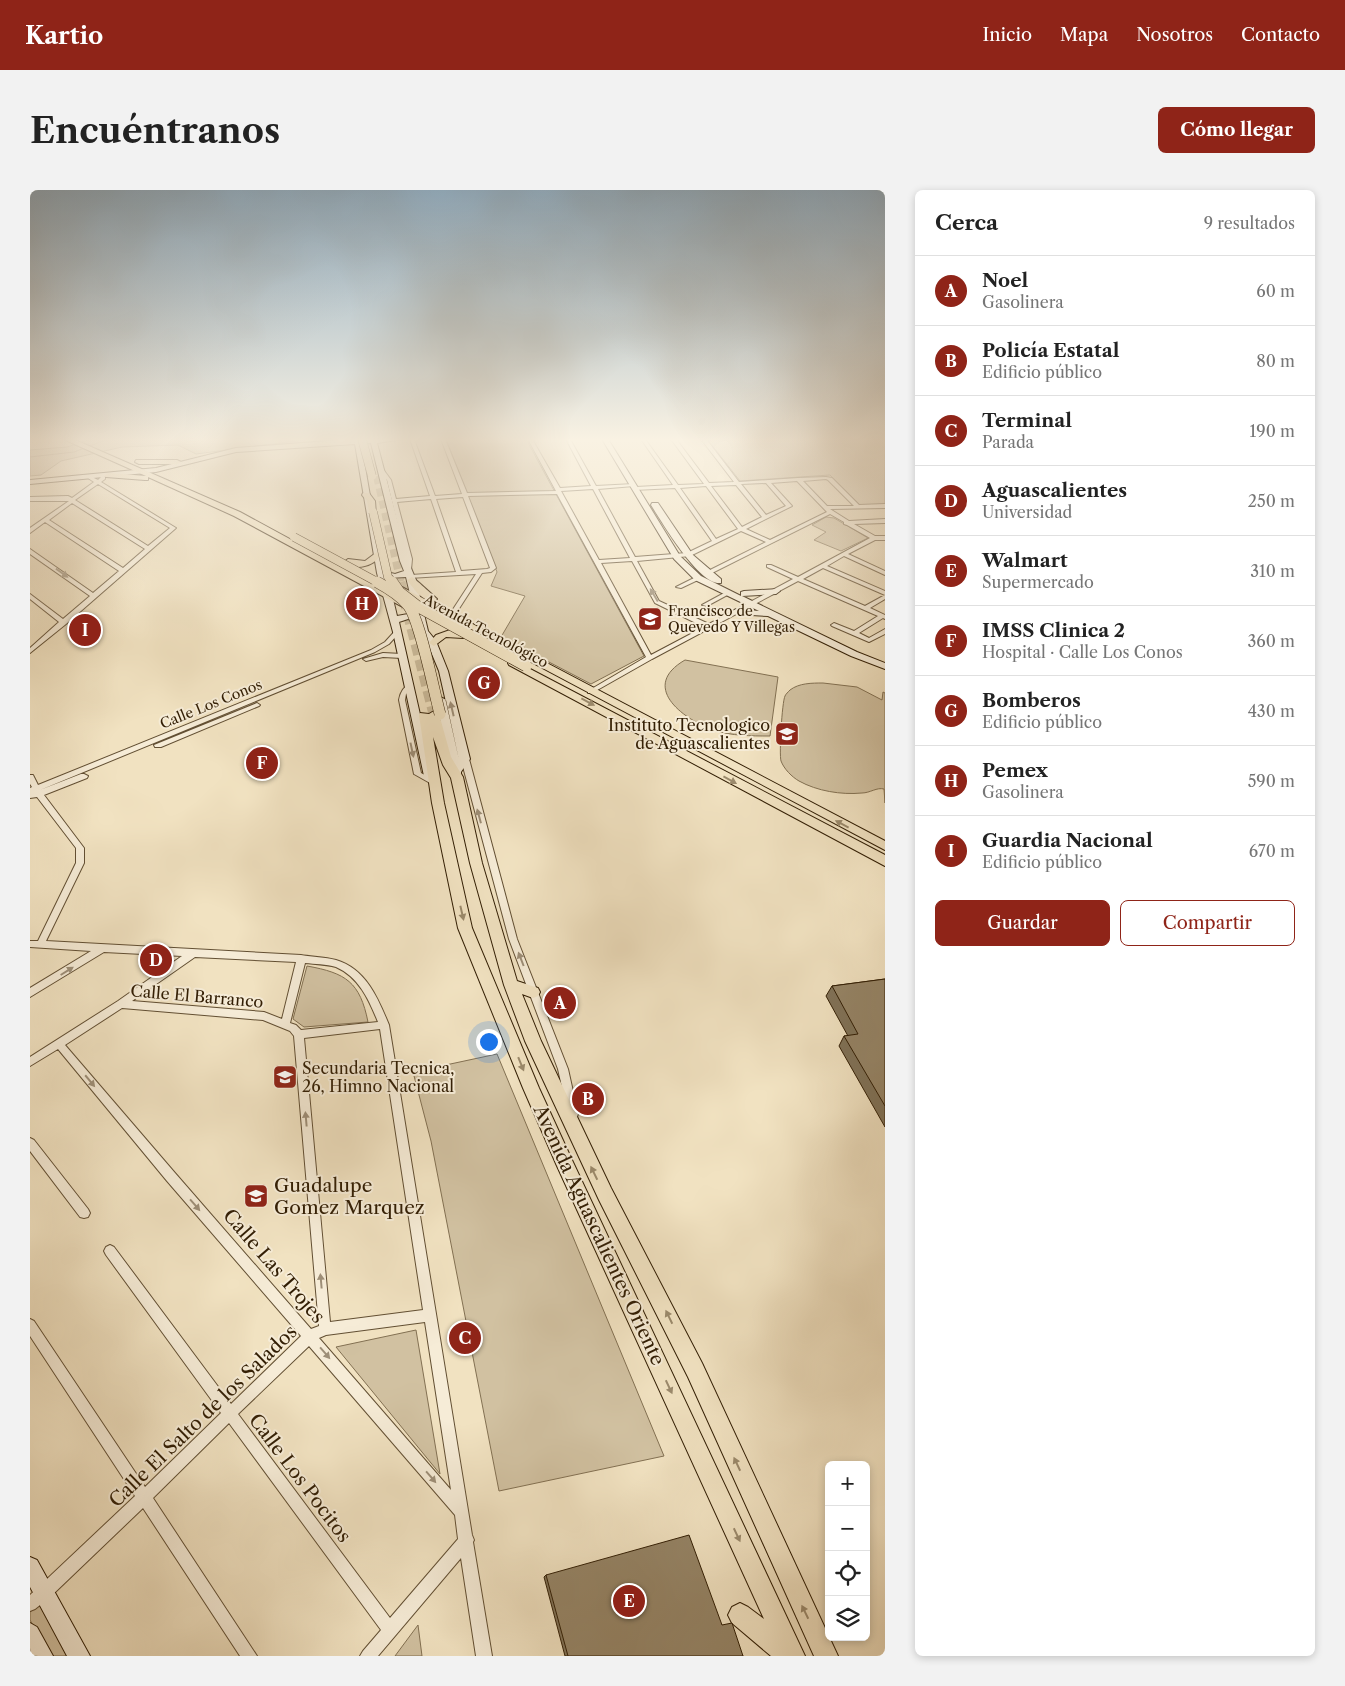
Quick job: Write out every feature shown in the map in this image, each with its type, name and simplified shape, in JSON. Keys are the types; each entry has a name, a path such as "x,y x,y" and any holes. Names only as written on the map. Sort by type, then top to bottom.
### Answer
{"main road":[{"name":"Avenida Tecnológico","path":"224,507 386,594 420,617 463,635 885,861"},
{"name":"Avenida Tecnológico","path":"239,507 382,577 450,617 590,692 885,846"},
{"name":"Avenida Aguascalientes Oriente","path":"368,507 377,555 397,632 430,781 438,803"},
{"path":"372,507 388,577 399,592 417,606 563,686 566,691"},
{"name":"Avenida Aguascalientes Oriente","path":"387,507 410,575 448,728 448,736 476,863 511,985 578,1138 695,1370 826,1656"},
{"path":"649,507 677,557 698,578 730,594 756,602 885,659"},
{"path":"652,507 688,555 706,574 744,594 777,616 854,654 885,666"},
{"path":"280,528 379,583 399,596 410,607 418,627 432,714 448,736"},
{"path":"348,562 365,563 374,560 377,555"},
{"path":"382,577 410,575 424,595 444,606 449,612 450,617"},
{"path":"744,594 776,591"},
{"path":"730,594 736,603 736,613 761,613 777,616"},
{"path":"394,622 406,617 420,617"},
{"name":"Avenida Aguascalientes Oriente","path":"423,632 434,643 442,667 465,759"},
{"path":"434,643 438,637 444,634 463,635"},
{"name":"Avenida Aguascalientes Oriente","path":"432,714 452,773 457,774"},
{"name":"Avenida Aguascalientes Oriente","path":"432,714 438,803 466,928 531,1088 793,1656"},
{"path":"457,774 465,759"},
{"path":"511,985 533,992"},
{"path":"30,1567 37,1598 78,1656"},
{"path":"740,1615 765,1634 788,1656"},
{"path":"30,1634 42,1656"}],"street":[{"path":"30,531 63,507"},
{"path":"85,507 149,548"},
{"path":"30,651 173,528 140,507"},
{"name":"Avenida Aguascalientes Oriente","path":"396,507 409,559 410,575"},
{"path":"437,507 459,573"},
{"path":"410,575 459,573 493,568 469,507"},
{"path":"568,507 650,658"},
{"path":"605,507 657,602 710,627"},
{"path":"692,507 715,542"},
{"path":"724,507 741,529 770,542"},
{"path":"757,507 766,518"},
{"path":"598,562 688,555 786,507"},
{"path":"825,507 846,523 874,538"},
{"path":"706,574 828,510 854,507"},
{"path":"45,520 123,571"},
{"path":"846,523 885,521"},
{"path":"590,692 874,538 885,538"},
{"path":"30,550 93,596"},
{"path":"844,554 885,572"},
{"path":"769,566 884,616"},
{"path":"823,566 885,595"},
{"path":"450,617 481,571"},
{"path":"679,587 698,578"},
{"path":"705,605 730,594"},
{"path":"866,608 885,595"},
{"path":"30,596 64,623"},
{"path":"854,634 884,616"},
{"path":"834,625 868,640 885,631"},
{"name":"Calle Los Conos","path":"218,718 373,651 387,643 397,632"},
{"name":"Calle Los Conos","path":"34,792 368,658 390,654 402,656"},
{"name":"Avenida Aguascalientes Oriente","path":"465,759 510,930 564,1069 578,1138"},
{"path":"30,777 34,792 80,848 80,863 40,945"},
{"path":"30,944 301,959 338,965 360,978 373,997 384,1025 484,1656"},
{"path":"30,994 103,948"},
{"path":"30,1062 121,1004 193,953"},
{"path":"286,1024 301,959"},
{"name":"Calle El Barranco","path":"121,1004 264,1016 286,1024 299,1034"},
{"path":"325,1329 299,1034 384,1025"},
{"name":"Calle Las Trojes","path":"59,1044 171,1177 461,1512"},
{"path":"30,1143 84,1213"},
{"name":"Calle Los Pocitos","path":"110,1251 228,1414 390,1630"},
{"name":"Calle El Salto de los Salados","path":"37,1598 144,1499 228,1414 310,1336 325,1329 430,1316"},
{"path":"30,1325 249,1656"},
{"path":"368,1656 466,1540"}],"shaded area":[{"path":"472,507 563,507 644,656 591,684 501,637 525,596 491,586 497,572"},
{"path":"826,517 834,518 868,538 841,551 814,540 826,532 812,525"},
{"path":"685,660 778,677 770,736 734,735 713,730 689,718 678,709 670,700 666,690 666,680 672,670"},
{"path":"823,683 857,687 882,700 883,692 885,693 885,803 884,789 865,793 838,793 821,790 796,779 782,764 780,756 785,695 797,686"},
{"path":"307,966 332,972 349,982 361,997 368,1022 304,1027 293,1019"},
{"path":"497,1054 664,1456 499,1491 431,1141 413,1072"},
{"path":"416,1330 440,1474 336,1347"},
{"path":"41,1603 70,1656 50,1656 30,1620 30,1612"},
{"path":"418,1625 422,1656 395,1656"}],"building":[{"path":"367,595 370,607 356,608 354,597"},
{"path":"885,979 885,1106 844,1036 858,1034 832,986"},
{"path":"557,990 574,1002 564,1012 547,999"},
{"path":"689,1535 722,1625 732,1623 743,1656 568,1656 546,1575"}],"tunnel":[{"path":"384,507 401,583"},
{"path":"400,582 434,714"}],"place":[{"name":"Pemex","path":"362,604"},
{"name":"Francisco de Quevedo Y Villegas","path":"650,619"},
{"name":"Guardia Nacional","path":"85,630"},
{"name":"Bomberos","path":"484,683"},
{"name":"Instituto Tecnologico de Aguascalientes","path":"787,734"},
{"name":"IMSS Clinica 2","path":"262,763"},
{"name":"Aguascalientes","path":"156,960"},
{"name":"Noel","path":"560,1003"},
{"name":"Secundaria Tecnica, 26, Himno Nacional","path":"285,1077"},
{"name":"Policía Estatal","path":"588,1099"},
{"name":"Guadalupe Gomez Marquez","path":"256,1196"},
{"name":"Terminal","path":"465,1338"},
{"name":"Walmart","path":"629,1601"}]}
